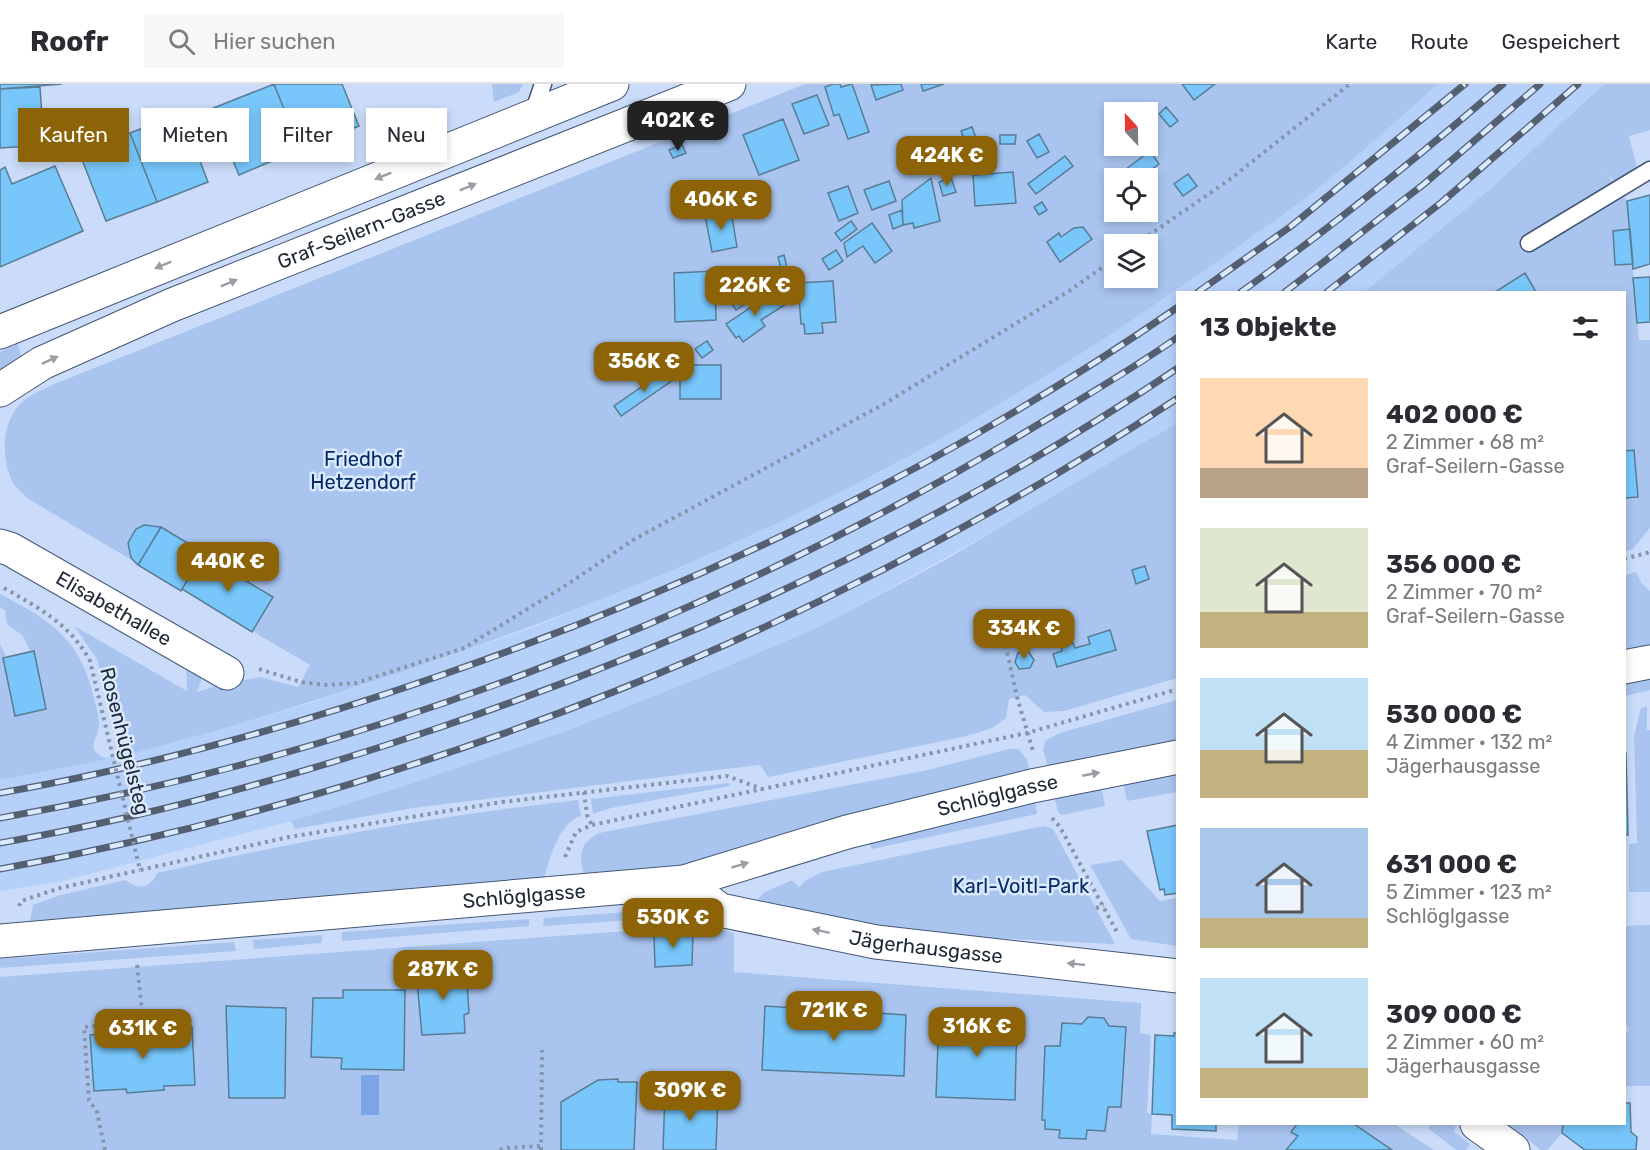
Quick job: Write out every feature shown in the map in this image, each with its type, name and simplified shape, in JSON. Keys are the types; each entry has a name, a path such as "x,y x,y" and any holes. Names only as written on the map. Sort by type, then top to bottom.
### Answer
{"street":[{"path":"0,332 612,84"},
{"name":"Graf-Seilern-Gasse","path":"0,390 42,363 172,305 729,84"},
{"name":"Elisabethallee","path":"0,546 10,549 227,673"},
{"path":"1626,667 1650,662"},
{"name":"Schlöglgasse","path":"0,941 684,882 847,832 1042,784 1176,757"},
{"name":"Jägerhausgasse","path":"684,882 720,910 876,942 1176,976"},
{"path":"1478,1125 1513,1150"}],"lane":[{"path":"532,116 543,84"},
{"path":"1529,243 1650,170"}],"path":[{"path":"1151,234 1229,180 1350,84"},
{"path":"227,673 258,668 301,682 326,685 356,683 464,648 568,584 633,540 885,404 1069,291 1104,266"},
{"path":"1626,558 1650,552"},
{"name":"Rosenhügelsteg","path":"4,588 58,620 82,647 90,661 140,870"},
{"path":"1004,638 1048,813 1060,827 1104,906 1135,970"},
{"path":"550,894 576,832 592,825 1027,733 1176,690"},
{"path":"60,888 289,837 502,802 727,776 763,789"},
{"path":"584,792 587,815 592,825"},
{"path":"1096,908 1104,906"},
{"path":"105,1150 97,1112 89,1100 84,1027 142,1022 134,929"},
{"path":"500,1150 504,1148 541,1148 542,1050"}],"shaded area":[{"path":"1438,84 1604,84 1489,190 1365,291 1176,291 1305,198"},
{"path":"1176,291 1176,424 1054,498 819,627 563,732 401,787 291,821 59,882 0,891 0,780 177,742 310,703 534,627 744,539 880,472 1037,380"},
{"path":"361,1075 379,1075 379,1115 361,1115"}],"green space":[{"path":"492,84 523,84 519,92 494,102"},
{"name":"Friedhof Hetzendorf","path":"805,84 1438,84 1319,187 1148,310 988,411 823,501 651,579 534,625 380,679 270,714 122,756 128,742 126,734 114,725 97,659 74,626 187,691 186,670 202,678 197,692 260,677 298,687 310,665 30,500 16,487 6,461 5,438 12,416 29,397 52,385"},
{"path":"1604,84 1650,84 1650,130 1629,136 1638,172 1614,181 1605,172 1627,201 1639,340 1650,340 1650,528 1633,549 1626,551 1626,291 1365,291 1489,190"},
{"path":"18,344 21,356 0,369 0,352"},
{"path":"1176,424 1176,678 1064,711 1044,712 1025,695 1009,699 1006,718 992,728 967,736 768,777 760,765 413,808 295,829 291,821 401,787 563,732 692,681 819,627 947,559"},
{"path":"1636,572 1642,584 1650,591 1650,649 1626,654 1626,575"},
{"path":"0,594 46,621 69,642 78,655 86,671 99,717 93,747 99,755 107,759 0,780 0,644 6,656 30,651 23,636 7,624 5,610 0,607"},
{"path":"1650,676 1650,690 1626,696 1626,681"},
{"path":"1176,700 1176,744 1049,770 1043,750 1045,741 1060,733"},
{"path":"1647,707 1647,730 1650,730 1650,892 1629,892 1629,844 1637,843 1634,736 1641,708"},
{"path":"1009,749 1019,749 1027,760 1030,773 693,866 584,878 582,851 587,842 599,833 928,770"},
{"path":"1176,771 1176,792 1127,801 1123,782"},
{"path":"729,783 730,786 611,808 593,814 591,799"},
{"path":"1101,785 1105,806 1062,815 1058,812 1054,795"},
{"path":"1035,799 1037,814 872,849 867,839"},
{"path":"578,800 581,816 573,820 561,834 552,852 544,879 30,921 33,905 61,895 126,880 140,887 148,885 157,873 209,861 419,822"},
{"name":"Karl-Voitl-Park","path":"1044,826 1053,829 1115,944 906,934 753,905 763,893 792,880 799,887 822,872"},
{"path":"1122,860 1160,901 1176,898 1176,946 1131,939 1090,865"},
{"path":"654,910 647,919 543,926 544,918"},
{"path":"529,919 529,926 342,941 342,932"},
{"path":"707,925 734,933 734,972 1141,1003 1140,1033 1151,1035 1147,1113 1152,1114 1151,1134 1237,1140 1239,1125 1396,1125 1434,1150 0,1150 0,977"},
{"path":"1650,925 1650,1086 1626,1086 1626,1033 1629,1030 1626,1025 1626,926"},
{"path":"322,935 322,943 254,949 253,940"},
{"path":"234,942 236,951 0,968 0,959"},
{"path":"1431,1125 1456,1125 1454,1132 1470,1144 1466,1150 1456,1150 1428,1128"},
{"path":"1507,1125 1563,1125 1562,1133 1547,1150 1541,1150"}],"building":[{"path":"0,84 62,84 0,89"},
{"path":"274,84 284,108 261,108 261,162 270,162 239,175 233,162 249,162 249,108 214,108"},
{"path":"274,84 342,84 352,108 284,108"},
{"path":"840,84 841,87 852,84 869,132 848,139 839,114 834,116 825,87"},
{"path":"901,84 903,90 876,100 871,85"},
{"path":"921,84 944,84 923,91"},
{"path":"1182,84 1215,84 1194,100"},
{"path":"40,87 41,108 18,108 18,147 0,148 0,89"},
{"path":"817,95 829,125 804,134 792,104"},
{"path":"1166,107 1178,121 1170,127 1159,114"},
{"path":"354,114 359,126 354,128"},
{"path":"783,119 799,160 759,175 743,135"},
{"path":"972,127 977,141 966,145 961,131"},
{"path":"141,129 141,161 130,133"},
{"path":"129,133 157,202 106,221 83,162 129,162"},
{"path":"1039,134 1049,152 1037,158 1027,141"},
{"path":"1000,135 1016,135 1015,144 1000,144"},
{"path":"682,145 686,153 673,158 669,150"},
{"path":"1065,156 1073,166 1036,194 1028,184"},
{"path":"1143,156 1153,156 1159,164 1153,168 1128,168"},
{"path":"141,162 200,162 208,182 157,202"},
{"path":"55,166 83,231 0,267 0,170 5,167 12,184"},
{"path":"1013,172 1016,203 975,206 973,175"},
{"path":"1188,174 1197,186 1183,196 1174,184"},
{"path":"931,178 940,221 914,228 913,223 903,225 902,200"},
{"path":"951,178 956,192 943,196 939,182"},
{"path":"889,181 896,201 872,210 864,190"},
{"path":"848,186 858,213 839,221 828,193"},
{"path":"1650,195 1650,264 1633,269 1627,201"},
{"path":"1042,202 1047,210 1039,215 1034,207"},
{"path":"902,210 903,225 893,229 889,215"},
{"path":"731,211 737,247 712,252 705,215"},
{"path":"851,221 857,229 841,241 835,233"},
{"path":"872,223 892,251 875,263 863,246 847,257 844,243"},
{"path":"1083,227 1092,239 1060,262 1047,242 1059,233 1061,237 1074,228"},
{"path":"1630,229 1633,264 1615,265 1613,231"},
{"path":"836,250 843,261 829,270 822,259"},
{"path":"784,255 787,268 781,269 778,257"},
{"path":"715,271 716,320 675,322 674,273"},
{"path":"1525,273 1535,291 1497,291"},
{"path":"1650,277 1650,322 1637,323 1633,278"},
{"path":"833,281 836,322 822,323 823,333 805,334 804,324 801,324 798,283"},
{"path":"777,290 786,304 761,320 765,326 743,342 739,336 736,338 726,324"},
{"path":"742,293 748,302 736,310 730,301"},
{"path":"707,341 713,350 702,358 695,349"},
{"path":"680,365 721,365 721,399 680,399"},
{"path":"666,370 673,380 621,416 614,406"},
{"path":"1634,450 1638,497 1626,498 1626,451"},
{"path":"144,525 161,527 138,565 131,558 128,543 136,529"},
{"path":"161,527 204,553 181,591 138,565"},
{"path":"203,555 273,597 252,632 182,589"},
{"path":"1145,566 1149,579 1136,584 1132,570"},
{"path":"1110,630 1116,650 1057,667 1053,654 1062,651 1061,646 1073,643 1075,648 1090,644 1088,637"},
{"path":"34,651 46,709 15,716 3,658"},
{"path":"1028,651 1034,660 1030,668 1019,669 1015,662 1018,653"},
{"path":"1626,753 1628,835 1626,835"},
{"path":"1176,825 1176,893 1165,895 1164,889 1160,890 1147,831"},
{"path":"693,932 692,965 655,967 654,934"},
{"path":"466,967 469,1013 464,1015 465,1033 422,1035 416,971"},
{"path":"343,990 405,990 404,1070 341,1069 342,1058 311,1057 313,998 343,998"},
{"path":"226,1006 286,1008 285,1098 229,1098"},
{"path":"765,1006 906,1015 904,1076 762,1070"},
{"path":"939,1015 1017,1018 1015,1100 936,1097"},
{"path":"1088,1017 1104,1018 1109,1026 1126,1027 1121,1107 1108,1107 1105,1131 1087,1130 1086,1139 1059,1138 1060,1130 1045,1129 1045,1120 1042,1120 1045,1046 1060,1046 1062,1023 1082,1024"},
{"path":"192,1027 195,1085 164,1086 164,1090 127,1093 126,1089 94,1091 90,1035"},
{"path":"1176,1033 1176,1125 1216,1125 1216,1131 1172,1129 1172,1115 1152,1114 1155,1035 1174,1036"},
{"path":"618,1079 618,1082 637,1082 634,1150 561,1150 561,1102 598,1080"},
{"path":"665,1093 718,1094 716,1150 663,1150"},
{"path":"1626,1103 1630,1103 1631,1132 1637,1137 1636,1150 1585,1150 1562,1133 1563,1125 1626,1125"},
{"path":"1296,1125 1355,1125 1392,1150 1286,1150 1298,1136 1291,1132"}],"railway":[{"path":"1199,291 1290,227 1465,84"},
{"path":"1242,291 1374,191 1503,84"},
{"path":"1286,291 1424,184 1540,84"},
{"path":"1328,291 1442,202 1578,84"},
{"path":"0,793 166,758 329,712 533,642 630,603 725,562 912,470 1003,419 1091,365 1176,308"},
{"path":"0,818 134,791 266,758 397,719 527,673 654,622 779,565 901,503 1019,436 1176,338"},
{"path":"0,843 167,808 332,762 538,693 633,655 728,615 913,526 1091,424 1176,369"},
{"path":"0,869 156,836 310,796 463,748 612,692 759,630 903,559 1042,482 1176,399"}]}
